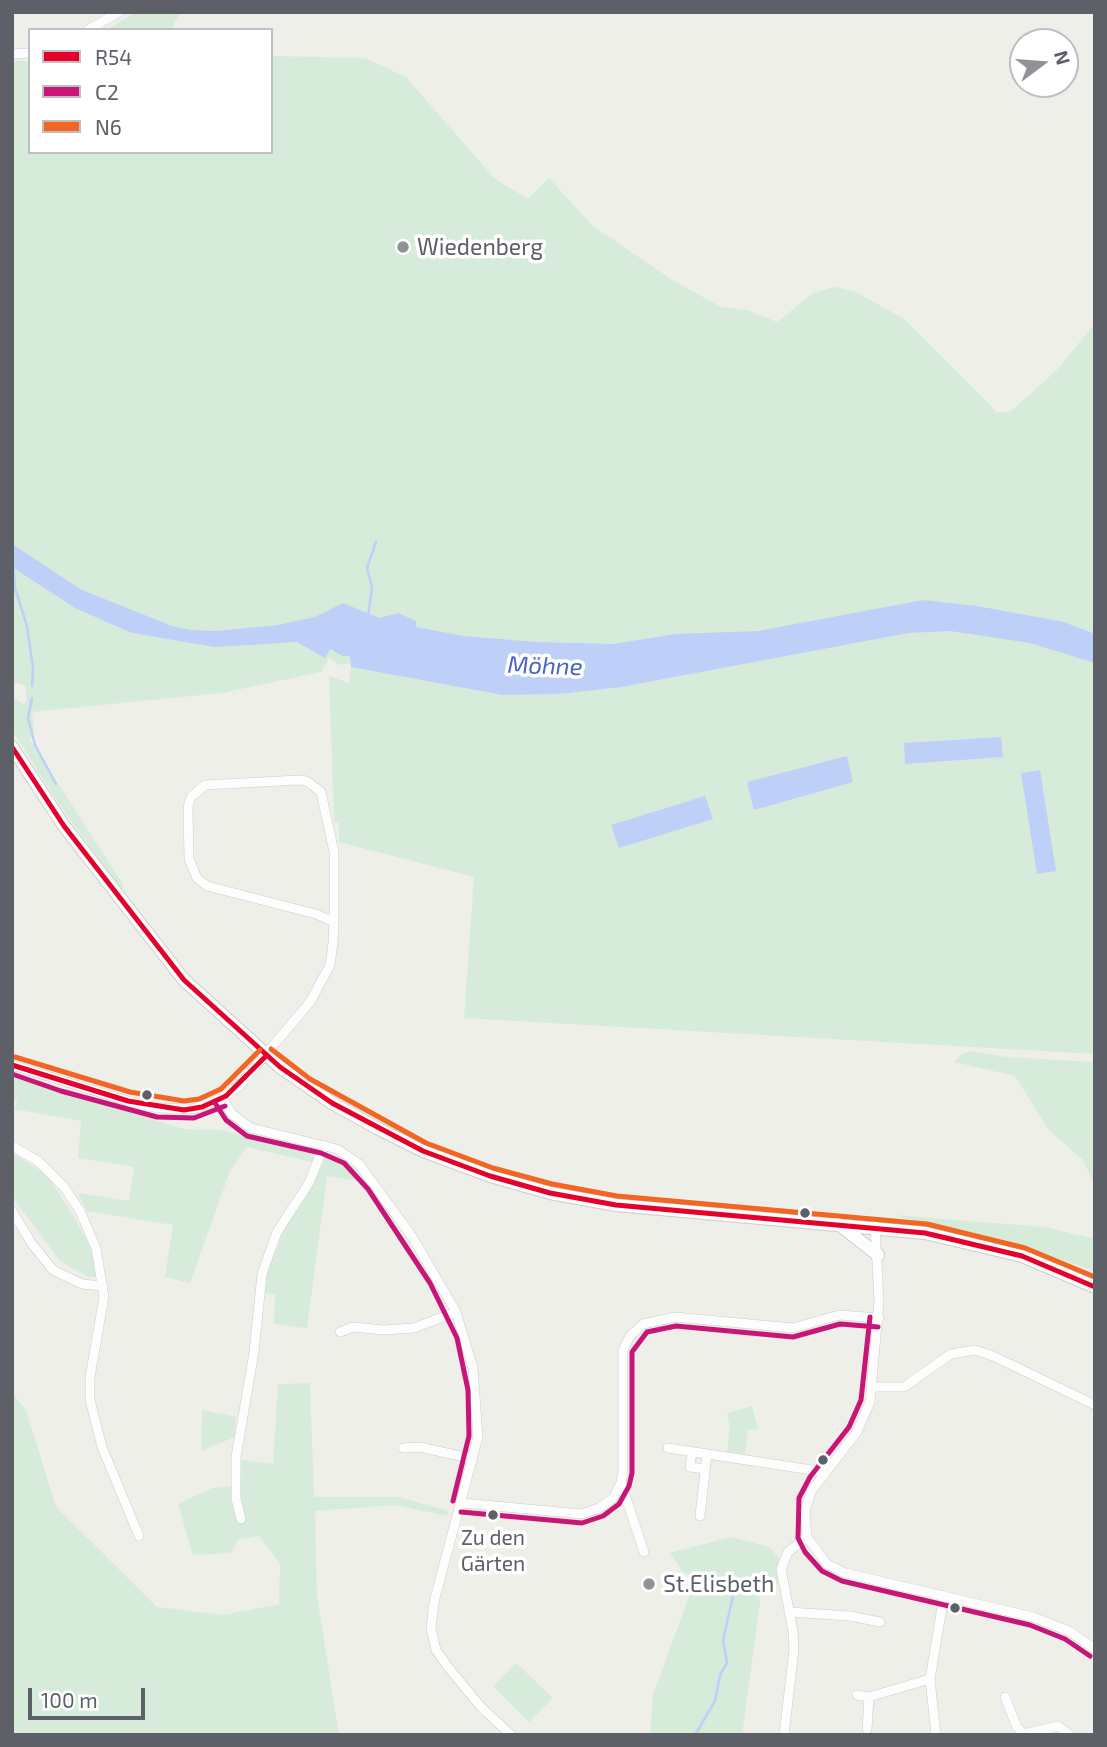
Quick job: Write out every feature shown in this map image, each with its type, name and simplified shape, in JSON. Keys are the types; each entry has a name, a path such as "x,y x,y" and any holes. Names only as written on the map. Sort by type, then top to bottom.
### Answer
{"main road":[{"path":"12,747 64,826 130,915 184,980 267,1056 305,1086 377,1129 423,1151 490,1176 550,1193 616,1205 874,1226 957,1239 1011,1252 1095,1287"},
{"path":"837,1223 878,1255"}],"street":[{"path":"91,28 119,12"},
{"path":"12,1065 63,1083 158,1108 193,1109 222,1098 239,1086 310,1003 330,965 334,922 334,852 321,792 306,782 205,785 191,797 188,807 189,859 194,873 207,886 316,914 334,922"},
{"path":"222,1098 232,1114 251,1128 324,1145 349,1156 367,1174 427,1261 456,1312 470,1351 477,1389 478,1437 435,1602 433,1641 461,1684 511,1735"},
{"path":"241,1519 236,1499 236,1457 256,1335 262,1274 277,1232 309,1183 324,1145"},
{"path":"12,1146 50,1172 73,1199 96,1248 103,1286 103,1309 90,1377 90,1400 102,1447 139,1536"},
{"path":"12,1211 32,1244 53,1270 82,1284 103,1286"},
{"path":"874,1226 878,1255 879,1318 873,1387 857,1432 824,1472 807,1501 807,1537 820,1557 836,1570 1040,1619 1069,1631 1095,1649"},
{"path":"340,1332 354,1327 383,1330 414,1328 456,1312"},
{"path":"644,1552 621,1483 623,1350 630,1336 643,1324 656,1318 675,1317 793,1328 839,1315 879,1318"},
{"path":"873,1387 890,1389 910,1385 951,1354 975,1350 1095,1405"},
{"path":"403,1448 420,1447 473,1459"},
{"path":"668,1448 824,1472"},
{"path":"692,1452 690,1467 705,1469"},
{"path":"700,1516 707,1454"},
{"path":"462,1503 582,1514 606,1503 621,1483"},
{"path":"784,1735 794,1650 782,1561 792,1547 807,1537"},
{"path":"936,1735 930,1679 944,1595"},
{"path":"789,1612 880,1622"},
{"path":"857,1695 869,1697 930,1679"},
{"path":"867,1729 869,1697"},
{"path":"1005,1697 1017,1727 1024,1734 1058,1726 1070,1735"}],"green space":[{"path":"136,12 180,12 172,28 109,28"},
{"path":"273,56 365,58 406,77 494,178 528,199 549,178 592,225 672,280 721,307 748,310 777,322 813,293 834,287 854,291 904,319 997,412 1010,412 1056,371 1095,323 1095,1054 464,1018 474,877 339,842 339,823 334,822 329,676 349,683 351,667 502,695 553,694 423,678 350,663 339,665 329,658 321,672 222,693 32,712 34,734 29,738 124,886 120,889 57,801 12,730 12,696 24,705 27,699 25,685 12,682 12,61 28,61 28,154 273,154"},
{"path":"970,1051 1007,1057 1095,1062 1095,1187 1083,1160 1048,1129 1015,1076 954,1062 963,1053"},
{"path":"12,1077 184,1129 220,1130 315,1150 312,1162 247,1147 230,1171 190,1283 165,1277 173,1225 87,1211 78,1193 129,1201 134,1167 78,1158 81,1121 14,1109 18,1100 12,1098"},
{"path":"12,1152 48,1176 94,1255 97,1277 88,1277 60,1261 16,1202 12,1192"},
{"path":"327,1154 352,1166 359,1181 327,1176 307,1328 274,1324 275,1294 263,1293 267,1273 285,1227 313,1185"},
{"path":"893,1215 1045,1227 1095,1239 1095,1271 1003,1240"},
{"path":"310,1383 314,1497 399,1497 449,1511 447,1516 395,1505 315,1511 317,1596 339,1735 12,1735 12,1393 26,1410 56,1507 157,1607 223,1615 279,1604 280,1564 260,1536 238,1540 231,1553 193,1555 178,1504 212,1488 241,1485 242,1460 273,1464 278,1384"},
{"path":"752,1406 758,1430 748,1429 745,1454 727,1452 730,1426 727,1413"},
{"path":"202,1410 236,1417 235,1437 201,1451"},
{"path":"731,1537 769,1547 778,1557 778,1584 759,1590 760,1603 742,1735 650,1735 653,1695 696,1577 684,1573 670,1553"},
{"path":"516,1663 553,1698 529,1722 493,1686"}],"water":[{"name":"Möhne","path":"12,544 82,590 172,626 190,630 216,631 278,625 315,617 343,603 379,618 398,613 416,621 416,627 464,636 613,644 675,634 758,631 923,600 977,606 1064,622 1095,634 1095,663 1030,643 950,631 908,633 621,687 559,694 502,695 351,667 350,656 343,656 330,649 325,658 297,642 215,647 132,633 75,608 12,567"},
{"path":"1001,737 1003,757 905,764 904,743"},
{"path":"847,756 853,782 754,810 747,782"},
{"path":"1040,770 1056,871 1037,874 1021,773"},
{"path":"705,796 713,819 619,848 611,825"}],"waterway":[{"path":"368,617 372,587 367,568 376,542"},
{"path":"13,566 15,588 27,626 33,668 32,686"},
{"path":"32,698 28,718 35,745 56,784"},
{"path":"695,1735 715,1701 720,1675 727,1663 723,1640 735,1587"}],"transit line":[{"name":"R54","path":"12,747 64,826 184,980 280,1067 332,1103 423,1151 490,1176 550,1193 616,1205 925,1233 1022,1256 1095,1287"},
{"name":"N6","path":"271,1049 310,1079 426,1143 493,1168 552,1184 617,1196 927,1224 1025,1248 1095,1277"},
{"name":"N6","path":"15,1057 130,1092 184,1101 199,1099 221,1089 260,1050"},
{"name":"R54","path":"12,1065 128,1101 184,1110 202,1107 226,1096 266,1056"},
{"name":"C2","path":"12,1074 61,1091 157,1117 194,1118 225,1106"},
{"name":"C2","path":"215,1103 226,1120 247,1136 321,1153 344,1163 368,1189 430,1283 457,1338 468,1390 469,1436 453,1501"},
{"name":"C2","path":"870,1317 861,1400 849,1427 810,1477 799,1498 798,1538 805,1552 822,1571 842,1581 1030,1625 1065,1639 1090,1656"},
{"name":"C2","path":"461,1512 582,1523 603,1516 619,1504 629,1486 632,1473 632,1352 647,1332 676,1326 793,1337 840,1324 878,1327"}],"place":[{"name":"Wiedenberg","path":"403,247"},
{"name":"Zu den Gärten","path":"493,1515"},
{"name":"St.Elisbeth","path":"649,1584"}]}
